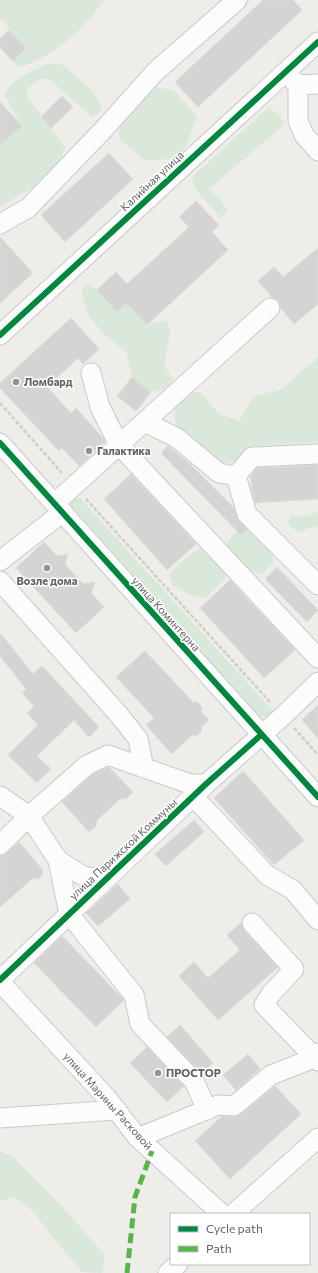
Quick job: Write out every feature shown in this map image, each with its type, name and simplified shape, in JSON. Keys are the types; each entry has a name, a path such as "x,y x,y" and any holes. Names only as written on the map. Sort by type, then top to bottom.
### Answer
{"street":[{"path":"0,224 28,208 156,72 237,0"},
{"name":"Калийная улица","path":"0,334 292,79 318,42"},
{"path":"318,84 292,79 298,121 304,135 318,151"},
{"path":"0,561 59,508 74,485 270,308"},
{"path":"91,373 100,407 119,445 318,658"},
{"path":"145,422 177,438 219,473 236,476"},
{"name":"улица Коминтерна","path":"0,443 318,797"},
{"path":"236,476 252,457 318,454"},
{"path":"236,476 247,514 318,585"},
{"path":"1,584 120,716 138,739 144,768"},
{"name":"улица Парижской Коммуны","path":"0,981 200,790 283,716 318,682"},
{"path":"0,845 29,816 87,765 108,755 190,784 200,790 267,875 293,890 318,920"},
{"path":"0,796 29,816 58,860 69,914 134,995 140,1024 194,1081 207,1110"},
{"path":"58,860 83,876 105,880"},
{"path":"138,1138 218,1105 234,1106 271,1075 317,1057 264,1005 271,994 294,969 252,923"},
{"name":"улица Марины Расковой","path":"0,981 107,1098 138,1138 221,1213"},
{"path":"0,1118 117,1110"},
{"path":"234,1213 318,1138"},
{"path":"168,1273 177,1265"}],"path":[{"path":"0,403 318,754"}],"green space":[{"path":"0,0 104,0 87,21 67,41 44,57 19,67 13,61 26,48 9,30 7,23 0,18"},
{"path":"49,63 63,65 92,91 102,106 99,113 92,117 49,79 41,79 28,88 26,95 65,147 61,158 41,182 0,207 0,145 22,126 5,95 12,84 30,72"},
{"path":"152,86 174,91 197,117 186,147 175,159 144,160 119,139 119,126"},
{"path":"268,108 277,113 285,124 209,189 220,199 228,211 221,218 196,190 192,177"},
{"path":"86,283 97,290 117,312 126,303 147,325 167,320 170,333 164,365 173,380 164,389 151,392 132,377 126,352 103,333 89,316 81,291"},
{"path":"318,357 318,442 257,446 236,462 215,463 177,433 174,409 187,393 200,392 219,414 239,421 253,397 282,389"},
{"path":"80,498 273,711 270,717 258,716 71,506 72,499"},
{"path":"318,512 318,528 314,526 298,533 288,523 291,515 303,517"},
{"path":"238,530 250,531 263,541 273,554 273,563 262,575 244,569 227,550 228,541"},
{"path":"204,546 226,571 225,578 205,599 190,595 173,585 169,574 187,557"},
{"path":"0,1152 13,1157 68,1213 105,1255 102,1273 82,1272 52,1237 34,1212 14,1197 0,1201"}],"building":[{"path":"263,0 293,0 302,10 198,107 175,82"},
{"path":"9,30 26,48 13,61 0,48 0,39"},
{"path":"62,96 73,107 51,128 41,117"},
{"path":"0,102 22,126 0,145"},
{"path":"109,153 133,179 65,242 41,215"},
{"path":"196,201 219,225 212,232 228,250 147,325 126,303 117,312 97,290 116,272 127,284 189,227 179,217"},
{"path":"0,237 32,272 30,274 33,273 0,303"},
{"path":"318,248 318,304 294,324 281,308 278,301 272,297 258,281 274,267 283,277"},
{"path":"71,318 99,349 83,364 78,358 47,387 71,413 76,408 105,442 79,466 62,448 59,451 0,388 0,383"},
{"path":"132,377 151,392 136,411 117,396"},
{"path":"168,446 189,463 234,508 239,521 247,529 241,535 161,453"},
{"path":"318,465 318,499 255,503 251,476 257,468"},
{"path":"131,474 196,544 167,570 104,499"},
{"path":"44,542 57,556 68,554 65,564 83,584 95,582 91,593 104,607 76,633 16,568"},
{"path":"277,567 318,610 307,622 265,579"},
{"path":"230,580 295,650 264,678 200,608"},
{"path":"0,633 33,674 42,666 99,727 89,737 74,720 37,756 51,769 37,783 8,755 38,725 27,713 34,706 22,693 26,689 0,656"},
{"path":"145,651 193,702 197,702 202,707 201,712 209,720 201,727 202,731 196,736 192,735 172,754 146,725 154,718 116,677"},
{"path":"318,705 318,738 302,720"},
{"path":"109,767 133,792 126,799 120,799 97,820 96,826 89,832 62,802 93,774"},
{"path":"243,771 304,840 274,865 214,798"},
{"path":"194,820 204,832 166,866 155,854"},
{"path":"19,842 43,870 42,875 38,879 33,878 0,907 0,856 7,853"},
{"path":"118,884 130,899 98,926 86,913"},
{"path":"241,923 244,930 278,967 218,1020 179,976 194,962 208,978 240,950 227,935"},
{"path":"62,936 124,1000 96,1027 34,963"},
{"path":"180,1025 213,1063 202,1073 167,1037"},
{"name":"ПРОСТОР","path":"147,1047 184,1086 167,1102 130,1063"},
{"path":"248,1054 260,1069 236,1090 223,1075"},
{"path":"275,1086 301,1114 230,1179 195,1141 222,1116 233,1117 241,1114"}],"marked path":[{"path":"127,1273 135,1197 152,1151"}],"cycle path":[{"path":"0,335 318,42"},
{"path":"0,443 318,797"},
{"path":"0,980 206,784 261,735"}],"place":[{"name":"Ломбард","path":"16,382"},
{"name":"Галактика","path":"89,451"},
{"name":"Возле дома","path":"47,568"},
{"name":"ПРОСТОР","path":"158,1073"}]}
